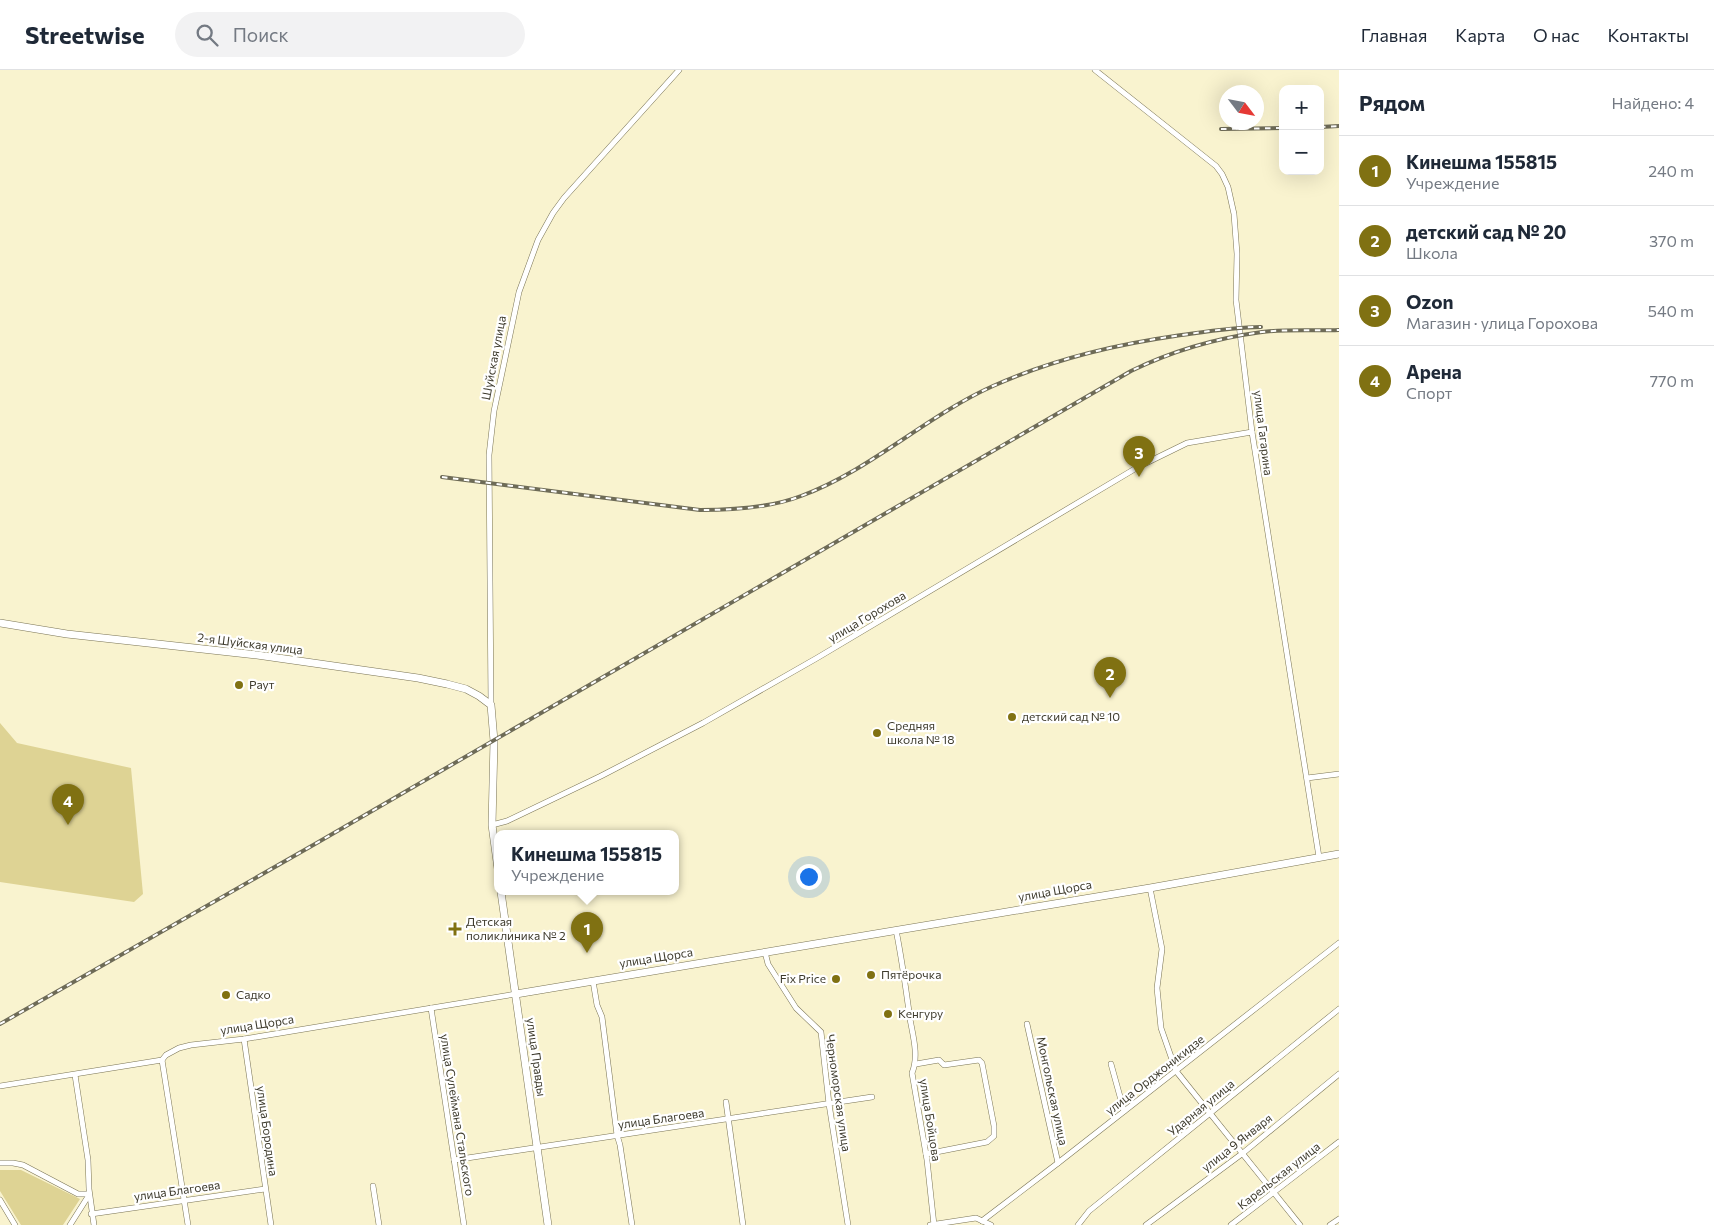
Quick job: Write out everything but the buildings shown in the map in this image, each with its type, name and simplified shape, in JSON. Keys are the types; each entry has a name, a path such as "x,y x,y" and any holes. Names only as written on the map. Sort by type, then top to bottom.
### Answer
{"street":[{"name":"Шуйская улица","path":"491,705 489,455 500,377 518,292 538,240 558,205 679,70"},
{"name":"улица Гагарина","path":"1095,70 1216,166 1228,187 1234,214 1237,254 1236,300 1252,432 1320,857"},
{"name":"улица Горохова","path":"492,824 507,821 703,723 826,653 1138,467 1187,443 1252,432"},
{"name":"2-я Шуйская улица","path":"0,623 67,634 258,655 418,678 466,689 491,705"},
{"path":"491,705 494,741 492,824 494,839"},
{"path":"1307,778 1339,774"},
{"name":"улица Щорса","path":"0,1086 162,1060 166,1055 179,1048 244,1039 1150,888 1339,854"},
{"path":"1150,888 1162,949 1156,988 1161,1028 1176,1071 1300,1225"},
{"name":"улица Правды","path":"502,895 548,1225"},
{"name":"улица Бойцова","path":"896,930 904,968 916,1064 912,1072 926,1154 932,1225"},
{"name":"улица Орджоникидзе","path":"932,1225 979,1219 1058,1163 1339,943"},
{"name":"Черноморская улица","path":"765,952 768,964 796,1008 821,1032 829,1104 848,1225"},
{"path":"593,981 597,1005 602,1017 617,1135 632,1225"},
{"name":"улица Сулеймана Стальского","path":"431,1008 464,1225"},
{"name":"Ударная улица","path":"1078,1225 1089,1211 1339,1010"},
{"name":"Монгольская улица","path":"1027,1024 1058,1163"},
{"name":"улица Бородина","path":"244,1039 270,1225"},
{"path":"162,1060 188,1225"},
{"path":"916,1064 938,1060 944,1065 979,1060 982,1063 994,1126 994,1136 987,1142 926,1154"},
{"path":"1111,1064 1124,1112"},
{"name":"улица 9 Января","path":"1146,1225 1242,1153 1339,1074"},
{"path":"75,1075 88,1160 89,1194 94,1225"},
{"name":"улица Благоева","path":"454,1160 872,1097"},
{"path":"726,1102 743,1225"},
{"name":"Карельская улица","path":"1231,1225 1339,1142"},
{"path":"0,1163 23,1165 78,1194 89,1194"},
{"path":"373,1186 379,1225"},
{"name":"улица Благоева","path":"92,1214 265,1189"},
{"path":"70,1225 89,1194"},
{"path":"0,1200 15,1225"},
{"path":"979,1219 991,1225"},
{"path":"1330,1225 1339,1219"}],"shaded area":[{"path":"0,723 17,743 131,768 143,894 134,902 0,882"},
{"path":"0,1170 21,1170 80,1199 63,1225 21,1225 0,1191"}],"railway":[{"path":"1324,127 1339,126"},
{"path":"1264,128 1279,128"},
{"path":"442,477 700,510 764,506 789,500 827,485 875,458 968,398 1037,368 1129,344 1218,330 1261,327"},
{"path":"0,1024 315,844 1131,371 1179,351 1228,338 1271,331 1339,330"}],"place":[{"name":"Ozon","path":"1139,477"},
{"name":"Раут","path":"239,685"},
{"name":"детский сад № 20","path":"1110,698"},
{"name":"детский сад № 10","path":"1012,717"},
{"name":"Средняя школа № 18","path":"877,733"},
{"name":"Арена","path":"68,825"},
{"name":"Детская поликлиника № 2","path":"455,929"},
{"name":"Кинешма 155815","path":"587,953"},
{"name":"Пятёрочка","path":"871,975"},
{"name":"Fix Price","path":"836,979"},
{"name":"Садко","path":"226,995"},
{"name":"Кенгуру","path":"888,1014"}]}
